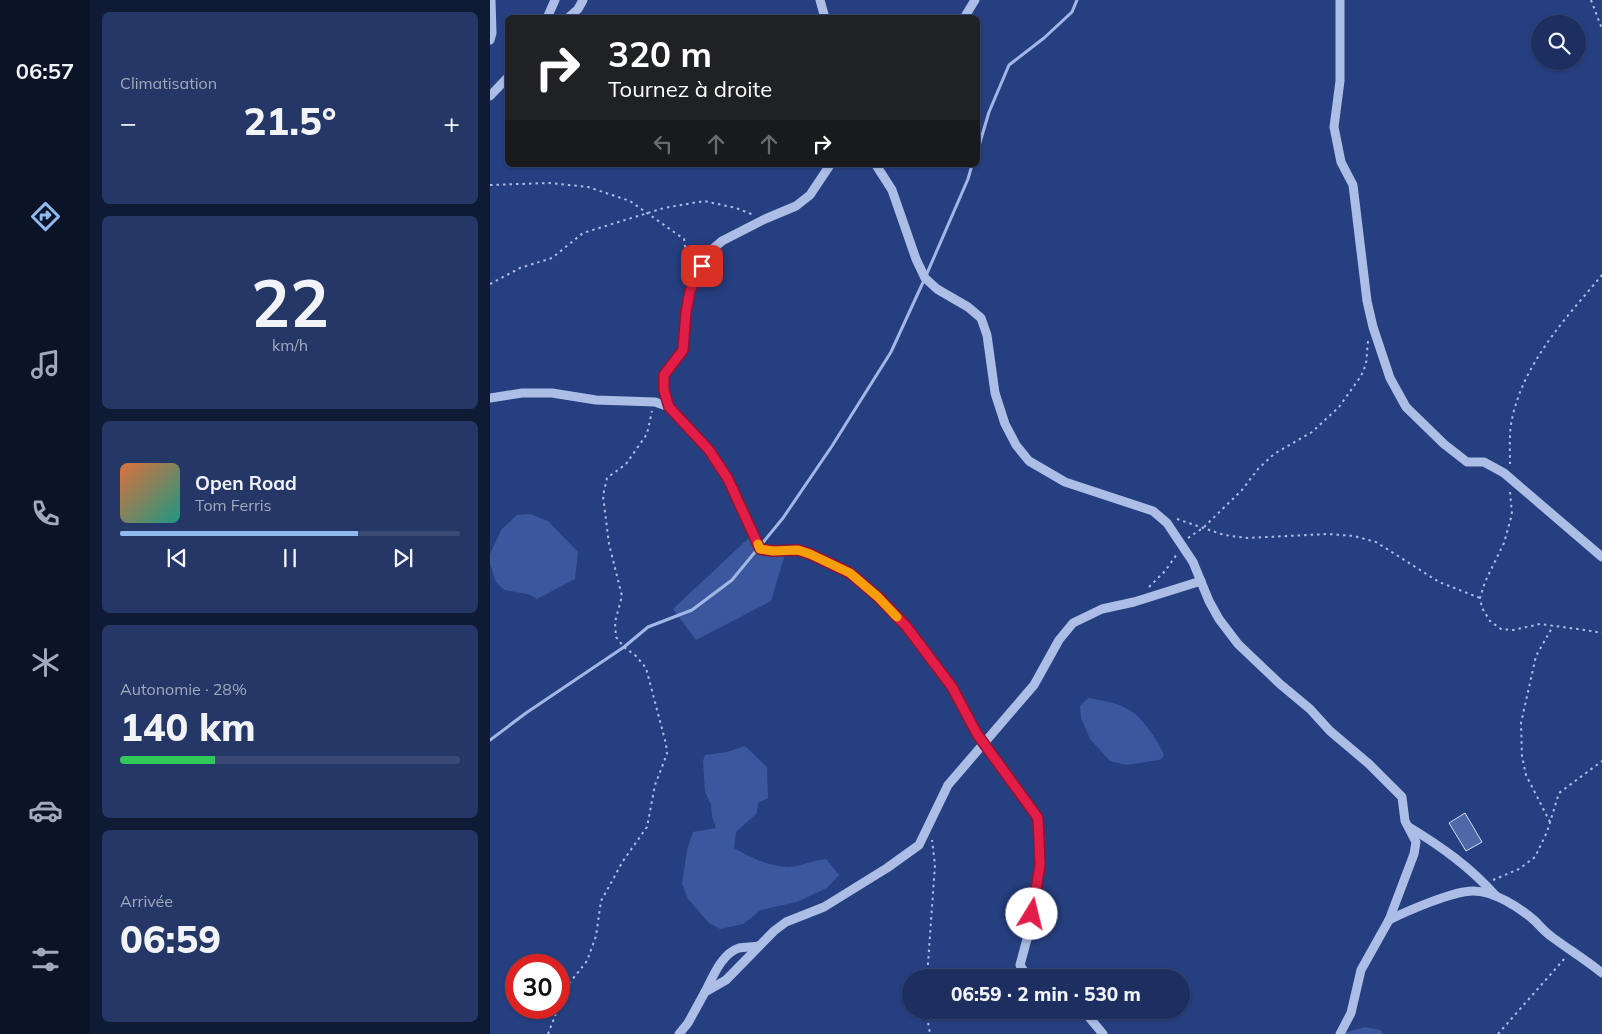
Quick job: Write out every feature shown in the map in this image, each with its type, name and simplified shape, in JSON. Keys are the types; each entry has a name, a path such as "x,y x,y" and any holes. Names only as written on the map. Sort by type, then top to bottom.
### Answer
{"street":[{"path":"490,40 492,33 491,0"},
{"path":"548,15 555,0"},
{"path":"571,15 578,9 583,0"},
{"path":"820,0 824,15"},
{"path":"966,15 975,0"},
{"path":"1340,0 1340,81 1334,127 1341,162 1353,185 1367,301 1373,327 1390,378 1406,407 1444,444 1467,462 1484,462 1509,477 1602,557"},
{"path":"490,96 505,80"},
{"path":"829,167 810,195 796,206 722,241 707,254 690,291 683,350 664,375 664,390 669,407 709,450 728,479 760,549 773,551 798,550 810,554 850,573 878,597 906,626 952,687 977,734 985,742 1038,818 1040,865 1030,928 1020,965 1022,969"},
{"path":"877,167 892,190 916,259 926,278 937,289 968,307 980,318 987,335 995,393 1005,424 1016,446 1029,462 1065,482 1153,511 1166,523 1193,562 1209,602 1238,644 1280,684 1310,709 1330,731 1369,764 1402,797 1406,825 1415,839 1416,845 1389,920 1361,970 1351,1013 1340,1034"},
{"path":"490,398 522,393 552,393 596,400 655,402 669,407"},
{"path":"705,992 726,980 759,946 786,922 824,907 887,868 918,845 948,785 1034,685 1059,640 1073,623 1102,609 1134,602 1201,581"},
{"path":"1406,825 1440,845 1475,874 1498,897 1532,919 1549,934 1602,972"},
{"path":"1389,920 1408,911 1467,892 1477,891 1498,897"},
{"path":"679,1034 688,1023 721,963 729,953 739,948 759,946"},
{"path":"1090,1019 1103,1034"}],"path":[{"path":"1591,0 1602,29"},
{"path":"490,185 549,183 588,187 630,201 684,239 689,274"},
{"path":"490,284 520,268 552,258 584,233 664,208 704,202 736,208 766,219"},
{"path":"1146,590 1165,571 1189,538 1242,490 1258,469 1274,454 1312,432 1339,407 1361,376 1366,364 1367,345 1373,327"},
{"path":"570,982 587,961 596,936 601,901 623,861 647,827 654,785 667,754 646,668 616,637 615,622 622,596 609,544 603,496 607,478 626,464 647,434 655,402"},
{"path":"1170,517 1224,535 1247,538 1328,534 1354,536 1376,542 1439,582 1480,598"},
{"path":"1550,822 1526,775 1522,756 1521,723 1536,656 1553,626"},
{"path":"1484,883 1519,869 1534,857 1547,832 1559,793 1602,761"},
{"path":"928,969 935,865 932,840"},
{"path":"1498,1034 1572,950"},
{"path":"548,1034 554,1019"},
{"path":"928,1019 930,1034"}],"shaded area":[{"path":"530,514 548,521 578,552 575,579 537,599 528,594 504,590 496,582 490,564 490,554 501,530 517,515"},
{"path":"753,534 760,549 786,551 771,601 696,640 673,609"},
{"path":"1088,698 1110,702 1133,712 1146,725 1164,756 1159,760 1127,765 1110,761 1090,739 1081,718 1080,706"},
{"path":"745,746 767,767 768,798 758,803 757,813 736,832 734,848 759,861 787,867 826,859 839,875 827,888 797,902 761,910 743,924 720,929 709,923 688,899 682,884 687,850 693,832 716,828 712,817 711,804 705,792 703,761 705,755 727,752"},
{"path":"1365,1027 1380,1030 1383,1034 1340,1034"}],"building":[{"path":"1465,813 1482,842 1466,851 1449,823"}],"waterway":[{"path":"980,142 989,112 1009,65 1044,38 1072,12 1077,0"},
{"path":"490,740 526,713 624,647 648,627 692,610 732,580 783,518 832,446 891,352 925,278 971,167"}],"slow traffic":[{"path":"758,544 760,549 773,551 798,550 850,573 878,597 897,617"}],"route":[{"path":"702,266 690,291 683,350 664,375 664,390 669,407 709,450 728,479 760,549 773,551 798,550 850,573 878,597 906,626 952,687 977,734 985,742 1038,818 1040,865 1032,914"}]}
